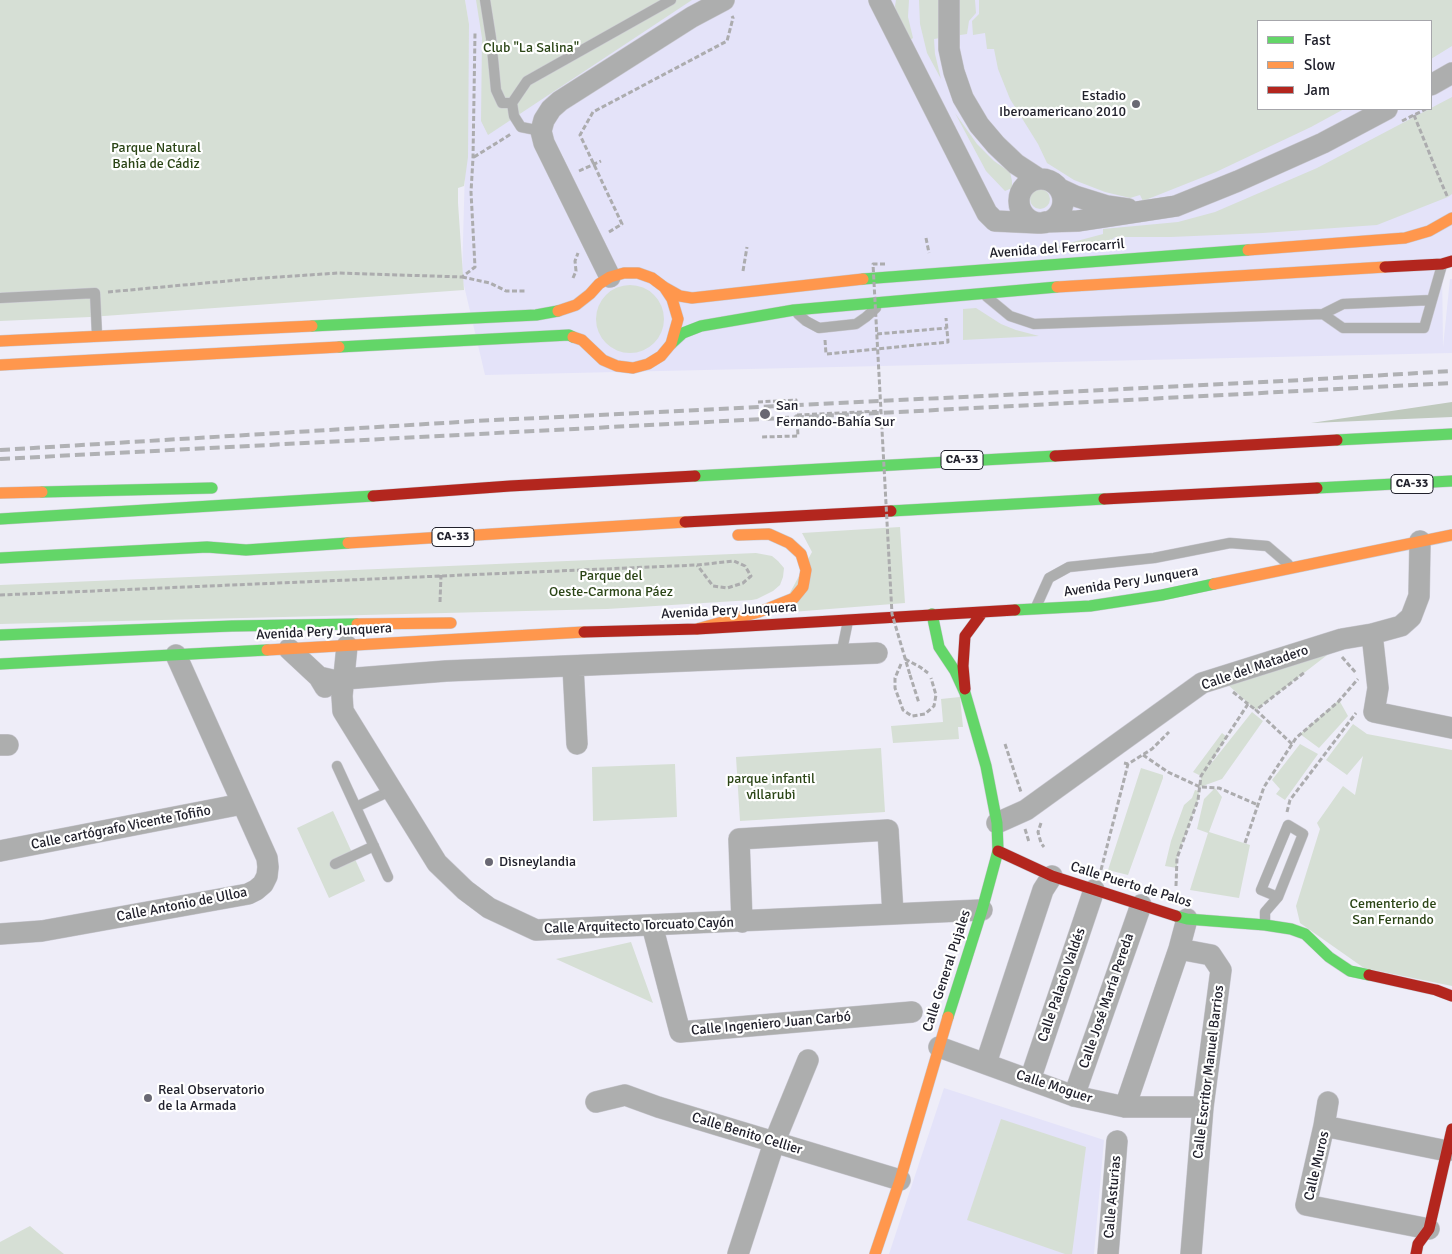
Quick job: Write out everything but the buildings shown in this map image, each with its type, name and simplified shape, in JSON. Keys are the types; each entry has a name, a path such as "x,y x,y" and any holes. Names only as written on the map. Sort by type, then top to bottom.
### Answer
{"main road":[{"path":"1449,236 1452,218"},
{"name":"Avenida del Ferrocarril","path":"610,277 624,273 638,273 652,278 680,296 692,298 861,279 1397,239 1429,231 1452,218"},
{"path":"0,365 569,335 582,340 603,360 617,366 633,368 648,364 661,356 683,333 701,326 794,310 1035,288 1447,263"},
{"path":"583,314 584,306 590,294 598,284 610,277"},
{"path":"664,287 672,299 678,319 671,344"},
{"path":"0,341 536,314 562,310 576,305 590,294"},
{"path":"583,328 592,349"},
{"name":"CA-33","path":"0,518 347,498 520,485 1452,434"},
{"name":"CA-33","path":"0,558 208,547 246,550 660,523 1452,482"},
{"path":"0,493 221,488"},
{"path":"310,489 347,498"},
{"path":"660,523 696,533"},
{"path":"696,629 759,612 777,605 794,598 803,586 806,570 801,554 789,543 770,534 723,535"},
{"name":"Avenida Pery Junquera","path":"0,664 608,631 696,629 932,614 952,622 982,613 1090,606 1162,595 1452,535"},
{"path":"965,693 963,666 966,636 982,613"},
{"path":"932,614 939,647 955,671 965,693"},
{"path":"887,618 939,647"},
{"path":"573,621 608,631"},
{"path":"0,635 232,626 465,622"},
{"path":"952,622 958,655 963,666"},
{"name":"Calle General Pujales","path":"875,1254 900,1180 998,852 997,822 986,766 965,693"},
{"name":"Calle Puerto de Palos","path":"998,852 1052,876 1097,882 1140,905 1187,919 1291,929 1304,934 1329,958 1350,972 1436,990 1452,996"},
{"path":"1416,1254 1418,1244 1429,1229 1450,1140"}],"street":[{"path":"610,277 544,143 531,129 560,101 692,17 724,0"},
{"path":"879,0 979,198 987,213 995,221 1042,223 1087,220 1124,216 1136,211 1176,206 1323,143 1386,110"},
{"path":"890,0 892,26"},
{"path":"949,0 949,50 954,72 963,98 979,125 996,145 1016,164 1039,179 1051,181 1060,189 1074,196 1136,211"},
{"path":"1432,84 1452,73"},
{"path":"979,198 998,204 1010,202 1028,183 1039,179"},
{"path":"1020,193 1022,212 1032,221 1042,223 1058,216 1063,203 1060,189"},
{"name":"Calle del Matadero","path":"997,822 1034,816 1121,741 1202,683 1342,639 1372,634 1401,626 1411,616 1419,596 1420,541"},
{"path":"1372,634 1378,688 1374,712 1452,728"},
{"path":"343,711 342,696 347,646"},
{"name":"Calle Arquitecto Torcuato Cayón","path":"289,649 319,677 337,708 343,711 437,863 465,890 488,908 536,930 982,910"},
{"path":"319,677 332,680 450,671 877,653"},
{"name":"Calle Antonio de Ulloa","path":"0,934 42,931 248,894 263,884 267,876 267,858 176,654"},
{"path":"573,666 577,744"},
{"name":"Calle cartógrafo Vicente Tofiño","path":"0,851 242,804"},
{"path":"742,922 738,839 888,830 894,914"},
{"path":"986,1063 1043,890 1052,876"},
{"name":"Calle Palacio Valdés","path":"1030,1080 1097,882"},
{"name":"Calle José María Pereda","path":"1074,1096 1140,905"},
{"path":"1125,1107 1179,949 1187,919"},
{"name":"Calle Ingeniero Juan Carbó","path":"652,925 680,1032 912,1012"},
{"name":"Calle Escritor Manuel Barrios","path":"1179,949 1210,955 1221,970 1203,1107 1191,1254"},
{"name":"Calle Moguer","path":"939,1047 1074,1096 1125,1107 1203,1107"},
{"path":"738,1254 774,1143 808,1060"},
{"name":"Calle Benito Cellier","path":"596,1102 625,1094 658,1107 900,1180"},
{"path":"1324,1126 1328,1102"},
{"name":"Calle Muros","path":"1429,1229 1306,1205 1324,1126 1450,1140"},
{"name":"Calle Asturias","path":"1108,1254 1118,1141"}],"lane":[{"path":"485,0 496,90 502,103 512,103"},
{"path":"531,129 514,116 512,103 527,81 671,0"},
{"path":"1323,314 1343,328 1424,328 1432,300 1447,263"},
{"path":"983,292 993,303 1010,316 1034,324 1323,314 1343,304 1432,300"},
{"path":"0,298 95,293 97,336"},
{"path":"794,310 806,321 820,328 856,324 883,301"},
{"path":"1034,610 1049,578 1069,567 1154,558 1230,543 1267,546 1293,568"},
{"path":"841,655 848,620"},
{"path":"337,766 388,877"},
{"path":"356,807 392,790"},
{"path":"1265,925 1266,912 1278,898 1303,834 1288,825 1261,890 1278,898"},
{"path":"335,864 374,846"}],"path":[{"path":"568,284 576,271 575,261 579,248 622,224 580,135 593,112 727,41 733,18 724,0"},
{"path":"462,277 476,267 471,192 475,24"},
{"path":"1414,115 1440,182 1450,201"},
{"path":"473,158 531,129"},
{"path":"562,179 601,161"},
{"path":"926,238 930,258"},
{"path":"743,271 747,246"},
{"path":"885,264 873,264 892,614 919,703"},
{"path":"95,293 212,282 339,274 462,277 490,284 506,291 531,291"},
{"path":"825,340 826,354 948,342 946,314"},
{"path":"877,334 947,328"},
{"path":"758,402 796,400 798,436 761,437"},
{"path":"797,415 882,411"},
{"path":"0,595 697,565 734,561 746,566 751,576 743,583 727,588 713,586 697,565"},
{"path":"889,635 914,633"},
{"path":"1245,843 1264,787 1296,738 1338,702 1360,678 1341,656"},
{"path":"901,664 895,682 901,706 903,710 912,716 925,714 934,706 936,690 925,670 905,659"},
{"path":"1256,710 1311,667"},
{"path":"1228,687 1292,744"},
{"path":"1176,886 1177,858 1198,800 1201,776 1248,704"},
{"path":"1288,825 1287,810 1290,800 1360,708"},
{"path":"1097,882 1128,764 1152,749 1173,729"},
{"path":"1003,739 1034,816 1041,843 1046,849"},
{"path":"1121,741 1168,772 1200,787 1219,788 1258,805"},
{"path":"1121,762 1128,764"},
{"path":"1029,865 1032,854 1025,829 1029,820 1034,816"}],"shaded area":[{"path":"465,0 1452,0 1452,255 1442,264 1443,347 1450,279 1452,279 1452,353 485,375 462,277 469,24"},
{"path":"1452,402 1452,417 1311,423"},
{"path":"944,1088 1104,1140 1094,1254 889,1254"}],"green space":[{"name":"Parque Natural Bahía de Cádiz","path":"0,0 465,0 469,24 468,157 464,186 458,188 464,290 90,317 0,321"},
{"name":"Club \"La Salina\"","path":"476,0 692,0 488,135 481,121 482,38"},
{"path":"896,0 909,0 908,17 913,38 910,40 897,17"},
{"path":"919,0 975,0 976,13 969,21 967,34 934,39 935,54 941,79 927,53 920,24"},
{"name":"Estadio Iberoamericano 2010","path":"979,0 1452,0 1452,46 1432,58 1432,20 1257,20 1257,110 1342,110 1311,127 1216,172 1143,201 1140,195 1130,198 1105,192 1074,180 1047,163 1038,144 1010,99 998,69 994,49 987,49 985,33 973,35 972,21 979,14"},
{"path":"1452,97 1452,194 1377,225 1263,233 1171,237 1115,237 1105,245 1047,249 1103,234 1103,229 1178,222 1215,212 1317,168 1427,110 1432,110 1432,108"},
{"path":"955,113 977,144 994,161 1010,172 1012,188 1005,191 986,171"},
{"path":"1036,189 1044,189 1050,195 1050,203 1044,209 1036,209 1030,203 1030,195"},
{"path":"630,285 643,288 654,295 661,306 664,319 661,332 654,343 643,350 630,353 617,350 606,343 599,332 596,319 599,306 606,295 617,288"},
{"path":"976,308 1001,324 1039,336 963,340 963,309"},
{"path":"900,527 905,603 779,613 812,552 802,533"},
{"name":"Parque del Oeste-Carmona Páez","path":"756,553 772,556 784,568 780,585 773,591 752,600 607,609 0,624 0,585"},
{"path":"1335,649 1256,710 1227,684"},
{"path":"960,697 963,727 958,727 959,739 893,743 891,726 943,722 941,699"},
{"path":"1339,700 1348,716 1319,748 1300,734"},
{"path":"1252,712 1263,721 1222,779 1200,787 1201,776 1193,772 1222,733 1227,737 1206,770"},
{"name":"Cementerio de San Fernando","path":"1353,724 1367,734 1452,750 1452,986 1364,968 1300,923 1296,906 1320,829 1317,823 1343,786 1355,795 1363,756 1347,775 1326,760"},
{"path":"1300,744 1318,754 1285,800 1276,794 1280,789 1272,780"},
{"name":"parque infantil villarubi","path":"881,748 885,812 740,821 736,757"},
{"path":"675,764 677,817 593,821 592,767"},
{"path":"1141,768 1163,775 1163,778 1128,875 1108,870"},
{"path":"1215,788 1222,797 1209,832 1250,845 1239,898 1190,890 1208,833 1197,829 1204,799"},
{"path":"1195,790 1199,791 1198,800 1177,858 1177,868 1165,866 1171,841 1184,805 1192,798"},
{"path":"333,811 365,881 329,898 297,828"},
{"path":"631,942 653,1003 556,959"},
{"path":"1001,1119 1086,1147 1072,1254 1065,1254 967,1220"},
{"path":"30,1226 64,1254 0,1254 0,1242"}],"railway":[{"path":"0,450 476,421 1452,371"},
{"path":"0,459 1452,383"}],"traffic: fast":[{"path":"863,279 1248,250"},
{"path":"671,344 683,333 701,326 794,310 1057,287"},
{"path":"312,326 536,315 558,311"},
{"path":"339,347 569,335 573,337"},
{"path":"1337,440 1452,434"},
{"path":"695,476 1055,456"},
{"path":"1317,488 1452,481"},
{"path":"42,492 212,488"},
{"path":"0,519 373,496"},
{"path":"891,511 1104,499"},
{"path":"0,558 207,547 246,550 348,543"},
{"path":"1015,610 1090,606 1162,595 1214,584"},
{"path":"932,614 939,647 955,671 965,693 986,766 997,823 998,851 982,910 948,1017"},
{"path":"0,635 232,626 357,624"},
{"path":"0,664 267,650"},
{"path":"1176,916 1187,919 1291,929 1305,934 1329,957 1350,971 1369,975"}],"traffic: slow":[{"path":"1248,250 1405,238 1429,231 1452,218"},
{"path":"1057,287 1385,267"},
{"path":"558,311 576,305 599,284 610,277 624,273 638,273 652,278 664,287 672,299 678,319 671,344 661,356 648,364 633,368 617,366 603,360 582,340 573,337"},
{"path":"664,287 680,296 692,298 863,279"},
{"path":"0,341 312,326"},
{"path":"0,365 339,347"},
{"path":"0,493 42,492"},
{"path":"348,543 685,522"},
{"path":"697,629 759,612 794,598 803,587 806,570 801,554 789,543 769,534 738,535"},
{"path":"1214,584 1452,535"},
{"path":"357,624 451,623"},
{"path":"267,650 584,632"},
{"path":"875,1254 900,1180 948,1017"}],"traffic: jam":[{"path":"1385,267 1442,264 1452,261"},
{"path":"1055,456 1337,440"},
{"path":"373,496 695,476"},
{"path":"1104,499 1317,488"},
{"path":"685,522 891,511"},
{"path":"584,632 697,629 1015,610"},
{"path":"965,689 963,666 965,636 982,613"},
{"path":"998,851 1052,876 1176,916"},
{"path":"1369,975 1436,990 1452,996"},
{"path":"1416,1254 1418,1244 1429,1229 1452,1129"}],"place":[{"name":"Estadio Iberoamericano 2010","path":"1136,104"},
{"name":"San Fernando-Bahía Sur","path":"765,414"},
{"name":"Disneylandia","path":"489,862"},
{"name":"Real Observatorio de la Armada","path":"148,1098"}]}
